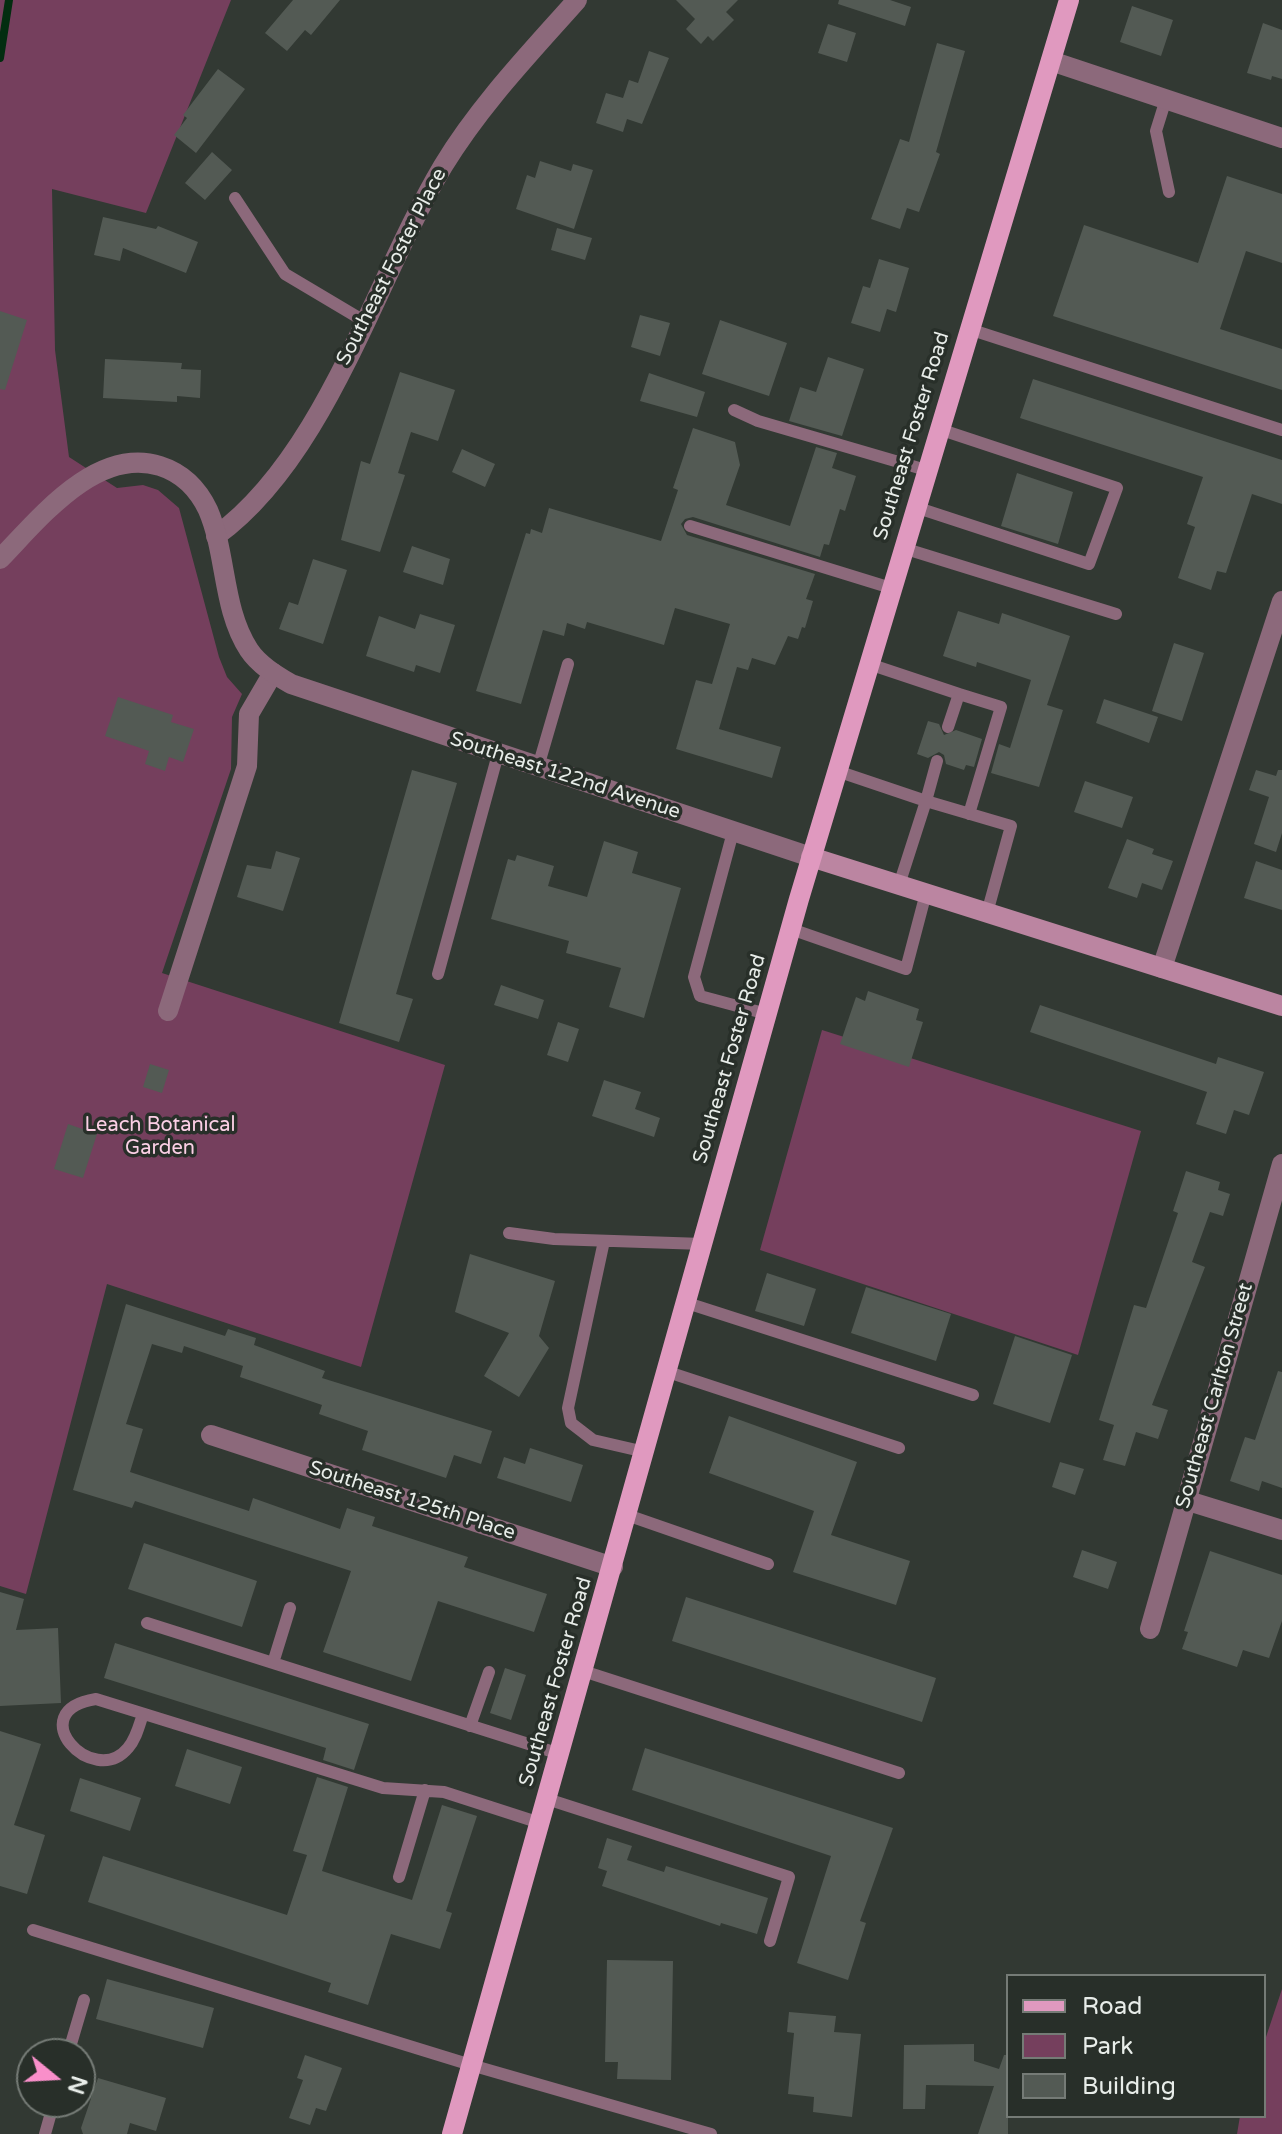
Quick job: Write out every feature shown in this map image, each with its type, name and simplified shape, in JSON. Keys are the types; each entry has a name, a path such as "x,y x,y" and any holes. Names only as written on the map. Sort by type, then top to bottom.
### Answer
{"main road":[{"name":"Southeast Foster Road","path":"452,2134 811,857 1069,0"},
{"name":"Southeast 122nd Avenue","path":"811,857 1282,1006"}],"street":[{"name":"Southeast Foster Place","path":"216,536 251,508 315,421 457,145 508,79 577,0"},
{"path":"1051,61 1282,138"},
{"name":"Southeast 122nd Avenue","path":"0,559 91,477 129,463 155,464 186,479 208,510 241,636 250,652 273,673 315,694 811,857"},
{"path":"1162,968 1282,601"},
{"path":"168,1011 247,766 249,714 273,673"},
{"name":"Southeast Carlton Street","path":"1150,1629 1282,1164"},
{"name":"Southeast 125th Place","path":"211,1435 613,1567"},
{"path":"1185,1500 1282,1530"}],"lane":[{"path":"1166,99 1156,131 1169,192"},
{"path":"235,198 285,274 364,321"},
{"path":"969,329 1282,430"},
{"path":"734,410 758,421 926,470"},
{"path":"915,507 1089,564 1117,488 939,429"},
{"path":"690,526 891,588"},
{"path":"903,548 1116,614"},
{"path":"538,767 568,664"},
{"path":"869,664 1001,707 969,814"},
{"path":"948,727 959,694"},
{"path":"438,974 498,754"},
{"path":"899,885 937,761"},
{"path":"837,771 1011,826 987,913"},
{"path":"733,832 694,977 700,996 767,1014"},
{"path":"791,929 906,969 926,893"},
{"path":"509,1233 604,1241 703,1244"},
{"path":"604,1241 568,1408 571,1423 593,1440 645,1452"},
{"path":"687,1303 973,1395"},
{"path":"668,1372 899,1448"},
{"path":"627,1515 768,1564"},
{"path":"273,1663 290,1608"},
{"path":"147,1623 560,1754"},
{"path":"583,1671 899,1773"},
{"path":"470,1726 489,1672"},
{"path":"143,1714 126,1751 113,1758 81,1754 69,1747 63,1735 65,1718 81,1702 96,1699 383,1788 444,1792 540,1823"},
{"path":"399,1877 425,1790"},
{"path":"547,1799 789,1877 770,1941"},
{"path":"33,1930 471,2065 711,2134"},
{"path":"73,2038 84,2000"}],"green space":[{"name":"Leach Botanical Garden","path":"0,0 231,0 146,213 52,189 55,350 69,457 117,488 143,485 158,490 179,508 219,657 227,677 242,694 232,717 231,769 162,973 445,1065 361,1367 107,1284 26,1594 0,1586"},
{"path":"822,1030 1141,1131 1078,1355 760,1250"},
{"path":"1282,1989 1282,2134 1237,2134 1240,2118 1266,2118 1266,2037"}],"building":[{"path":"293,0 340,0 311,35 305,30 287,51 265,33"},
{"path":"676,0 738,0 726,12 734,20 713,41 708,36 701,44 686,29 695,19"},
{"path":"839,0 890,0 911,7 905,26 838,4"},
{"path":"1132,6 1173,20 1161,56 1120,42"},
{"path":"1263,23 1282,30 1282,79 1272,76 1271,80 1247,73"},
{"path":"828,24 856,33 847,62 818,53"},
{"path":"937,43 965,51 936,152 940,154 919,212 907,208 900,229 871,219 900,139 909,142"},
{"path":"649,51 669,58 642,124 627,119 623,132 596,123 606,93 623,98 629,80 638,83"},
{"path":"218,69 245,89 196,153 174,135 187,118 183,115"},
{"path":"212,152 232,170 205,200 185,183"},
{"path":"540,161 571,171 573,164 593,170 574,229 516,209 527,175 535,178"},
{"path":"1227,176 1282,194 1282,263 1246,251 1220,329 1282,349 1282,390 1053,316 1084,225 1198,263"},
{"path":"103,217 156,229 158,226 198,242 186,273 123,248 120,261 94,255"},
{"path":"557,228 592,238 585,260 551,250"},
{"path":"879,259 909,268 896,312 887,309 880,332 851,323 863,286 870,288"},
{"path":"0,311 27,320 5,390 0,389"},
{"path":"640,315 670,323 660,356 631,347"},
{"path":"720,320 787,343 769,396 702,374"},
{"path":"828,357 864,369 842,436 789,421 800,387 816,392"},
{"path":"105,359 182,363 181,369 201,370 200,398 177,396 177,402 103,398"},
{"path":"400,372 455,390 438,441 411,432 398,473 405,475 380,552 341,540 361,461 370,464"},
{"path":"649,373 705,392 697,417 640,401"},
{"path":"1033,379 1282,460 1282,504 1252,494 1226,573 1217,571 1211,590 1178,578 1195,527 1187,524 1203,477 1020,418"},
{"path":"693,428 735,442 740,465 726,505 790,526 816,447 837,453 832,468 856,476 845,511 840,509 829,545 824,544 820,557 693,517 681,524 687,535 815,574 806,599 813,601 805,628 802,627 798,639 788,636 775,665 752,658 748,670 737,667 719,729 781,747 772,778 676,749 696,680 712,684 730,624 675,608 664,645 587,622 585,629 567,623 564,636 543,630 521,704 476,691 526,533 530,534 531,529 542,533 549,508 661,541 678,490 673,488"},
{"path":"462,449 495,464 485,487 452,472"},
{"path":"1017,473 1073,492 1058,544 1001,526"},
{"path":"412,546 450,559 443,585 403,572"},
{"path":"313,559 347,570 323,644 279,629 289,602 298,605"},
{"path":"958,611 999,624 1002,613 1070,636 1047,705 1063,710 1039,787 991,773 999,744 1010,748 1031,680 977,662 976,667 943,656"},
{"path":"420,614 455,625 440,673 416,665 414,672 366,656 379,616 415,629"},
{"path":"1174,643 1204,653 1182,721 1152,711"},
{"path":"118,697 173,715 171,722 194,729 183,762 169,757 165,771 145,764 149,751 105,736"},
{"path":"1104,699 1158,717 1149,743 1096,723"},
{"path":"928,721 939,724 944,735 956,730 982,739 974,767 966,765 964,770 946,764 944,755 939,752 928,758 917,754"},
{"path":"412,770 457,783 396,994 413,999 399,1042 339,1023"},
{"path":"1256,770 1276,776 1278,770 1282,770 1282,833 1276,852 1254,844 1269,797 1249,790"},
{"path":"1085,781 1133,797 1122,828 1074,812"},
{"path":"1127,839 1154,849 1152,854 1173,861 1162,890 1142,883 1137,898 1108,888"},
{"path":"604,841 638,852 632,873 681,888 644,1018 609,1007 621,968 566,953 569,941 491,919 508,859 515,861 517,855 554,866 548,886 587,897"},
{"path":"276,851 300,858 283,911 237,897 247,865 271,869"},
{"path":"1256,861 1282,870 1282,910 1244,898"},
{"path":"501,985 544,1000 538,1019 494,1005"},
{"path":"868,991 919,1009 916,1020 923,1022 909,1067 840,1044 856,997 865,1001"},
{"path":"1040,1005 1216,1064 1218,1057 1264,1072 1249,1115 1234,1110 1226,1134 1196,1124 1207,1092 1030,1032"},
{"path":"558,1022 579,1029 568,1062 547,1055"},
{"path":"150,1064 169,1070 162,1093 143,1087"},
{"path":"604,1080 641,1092 635,1109 660,1118 654,1137 592,1116"},
{"path":"68,1124 97,1134 83,1178 54,1169"},
{"path":"1186,1171 1220,1182 1218,1190 1230,1194 1223,1216 1210,1212 1192,1262 1205,1267 1152,1405 1168,1410 1158,1439 1136,1432 1125,1466 1103,1460 1114,1425 1099,1420 1134,1305 1146,1308 1178,1213 1173,1211"},
{"path":"470,1254 555,1281 539,1336 549,1348 519,1397 484,1376 509,1333 455,1312"},
{"path":"767,1273 816,1289 804,1326 755,1311"},
{"path":"866,1287 951,1314 936,1361 851,1333"},
{"path":"126,1304 225,1336 228,1329 256,1338 254,1345 325,1371 322,1378 492,1431 481,1464 454,1455 446,1478 362,1450 368,1431 319,1414 322,1405 240,1377 243,1366 184,1346 182,1353 152,1344 126,1424 143,1429 130,1472 249,1511 253,1498 340,1529 347,1508 375,1517 372,1526 468,1557 464,1567 547,1594 534,1632 438,1601 411,1681 323,1652 351,1571 135,1501 132,1508 73,1490"},
{"path":"1015,1336 1072,1355 1050,1423 993,1404"},
{"path":"1278,1371 1282,1372 1282,1488 1262,1481 1259,1491 1230,1481 1245,1437 1255,1440"},
{"path":"729,1416 857,1462 831,1535 910,1561 896,1605 793,1572 814,1511 709,1473"},
{"path":"530,1448 583,1465 571,1502 497,1478 504,1457 525,1464"},
{"path":"1060,1462 1084,1469 1075,1495 1052,1487"},
{"path":"144,1543 257,1581 242,1627 128,1589"},
{"path":"1082,1550 1117,1562 1108,1589 1073,1577"},
{"path":"1210,1551 1282,1575 1282,1621 1269,1658 1243,1650 1237,1667 1182,1649 1188,1632 1184,1631"},
{"path":"0,1592 24,1599 16,1630 58,1628 61,1703 0,1706"},
{"path":"686,1597 936,1678 922,1722 672,1641"},
{"path":"115,1643 369,1724 354,1770 323,1760 326,1748 104,1678"},
{"path":"505,1668 526,1675 511,1720 490,1713"},
{"path":"0,1731 41,1744 14,1825 45,1835 27,1894 0,1886"},
{"path":"645,1748 893,1828 860,1921 866,1923 848,1980 797,1963 831,1856 632,1790"},
{"path":"187,1749 242,1767 230,1804 175,1786"},
{"path":"317,1777 348,1787 322,1871 412,1900 442,1805 477,1816 446,1911 452,1913 440,1949 391,1934 368,2005 328,1992 331,1983 88,1902 103,1856 287,1915 307,1855 293,1851"},
{"path":"80,1778 141,1798 130,1831 70,1811"},
{"path":"607,1838 632,1846 627,1860 664,1872 666,1866 768,1898 757,1934 721,1923 720,1926 602,1886 607,1871 598,1868"},
{"path":"607,1960 673,1961 671,2080 617,2079 618,2062 605,2062"},
{"path":"107,1979 214,2008 203,2048 96,2019"},
{"path":"789,2012 836,2016 834,2032 861,2034 852,2117 813,2112 814,2097 788,2094 794,2033 787,2032"},
{"path":"974,2044 974,2061 999,2069 1006,2055 1008,2134 978,2134 994,2086 926,2085 925,2109 903,2109 904,2045"},
{"path":"305,2055 342,2068 326,2111 316,2108 310,2125 289,2118 303,2080 297,2078"},
{"path":"98,2078 166,2098 156,2131 130,2123 127,2134 83,2134 81,2128 84,2118 96,2118"}],"waterway":[{"path":"0,58 9,0"}]}
